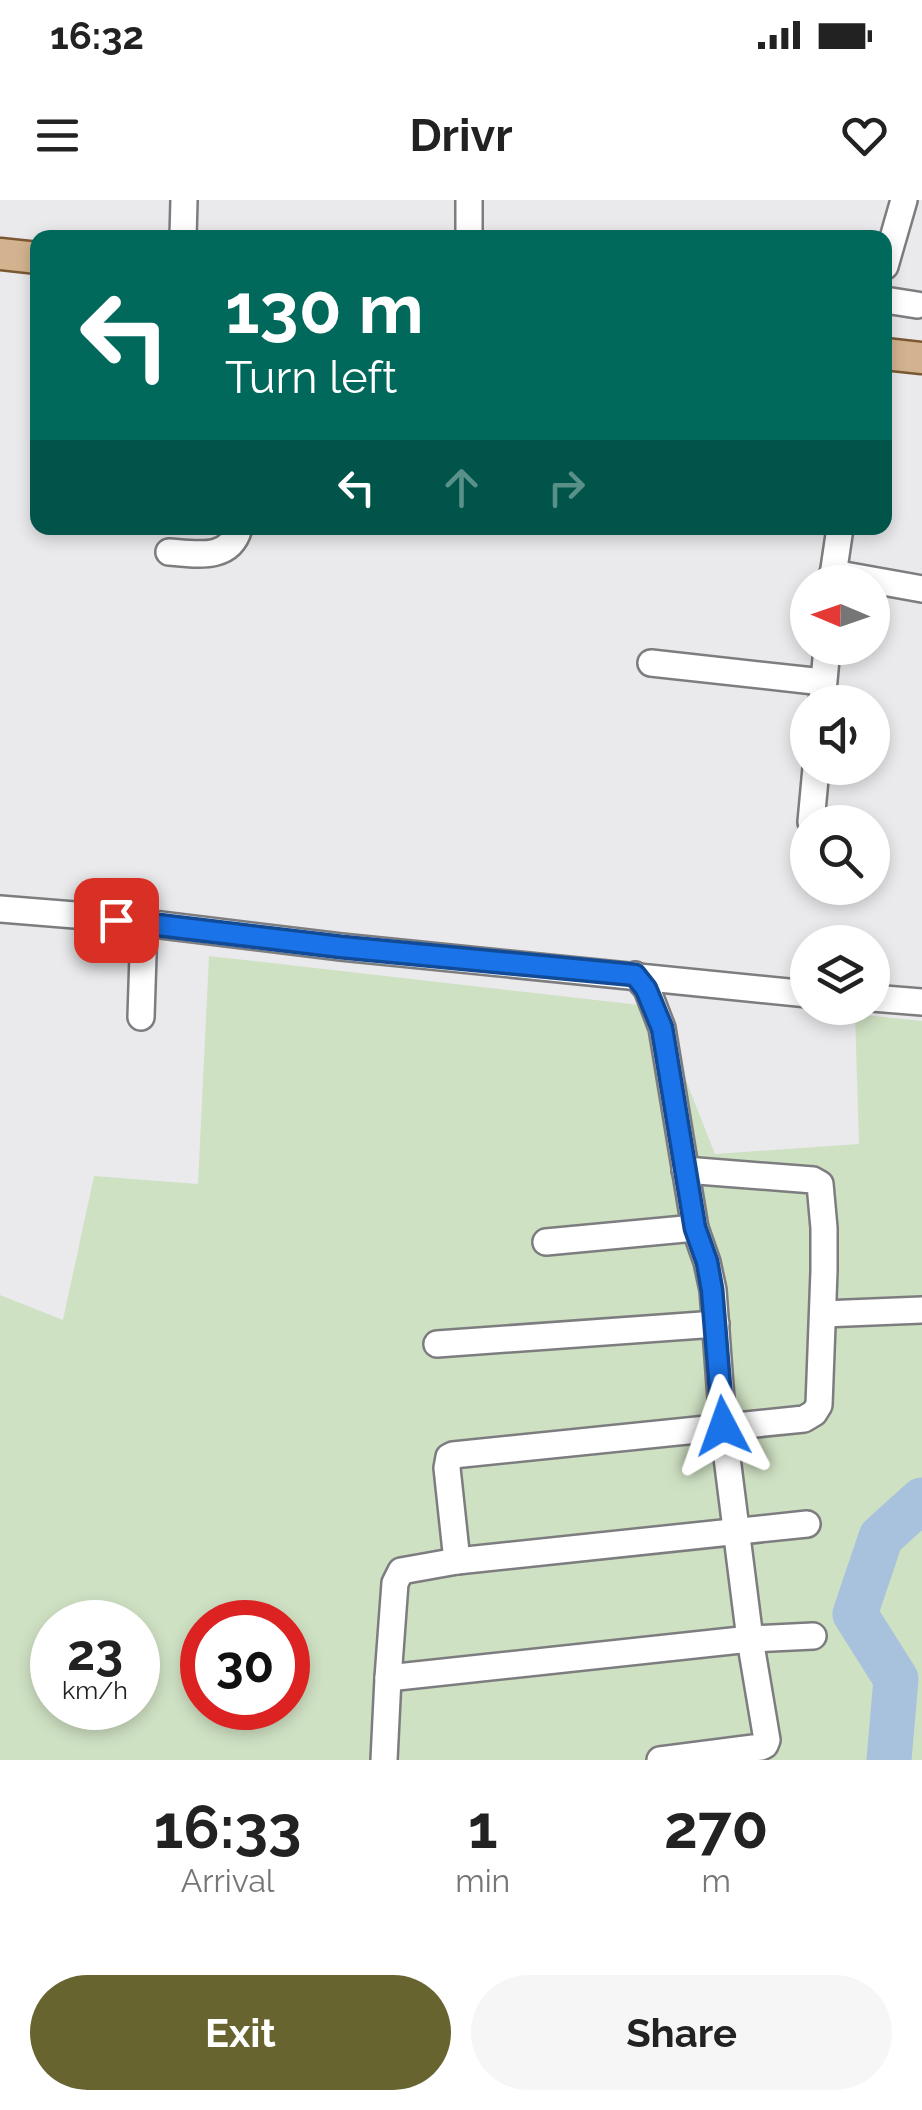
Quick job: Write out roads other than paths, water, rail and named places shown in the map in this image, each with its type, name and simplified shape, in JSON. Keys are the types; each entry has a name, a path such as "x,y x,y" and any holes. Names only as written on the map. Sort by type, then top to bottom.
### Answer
{"main road":[{"path":"0,254 30,257"},
{"path":"892,355 922,358"}],"street":[{"path":"182,230 184,200"},
{"path":"469,200 470,230"},
{"path":"892,242 904,200"},
{"path":"892,301 917,306"},
{"path":"170,552 224,551 238,535"},
{"path":"835,565 839,535"},
{"path":"890,585 922,589"},
{"path":"651,663 790,687"},
{"path":"0,909 790,992"},
{"path":"140,1017 144,924"},
{"path":"635,975 646,989 662,1028 695,1228 707,1262 723,1426 767,1740 766,1744 660,1760"},
{"path":"890,999 922,1002"},
{"path":"457,1561 447,1462 453,1455 804,1418 819,1405 824,1228 820,1184 813,1180 685,1170"},
{"path":"546,1242 695,1228"},
{"path":"823,1314 922,1310"},
{"path":"437,1344 716,1324"},
{"path":"384,1760 394,1583 401,1571 457,1561 807,1524"},
{"path":"388,1678 750,1639 812,1636"}],"waterway":[{"path":"889,1760 896,1679 855,1614 881,1537 922,1500"}]}
